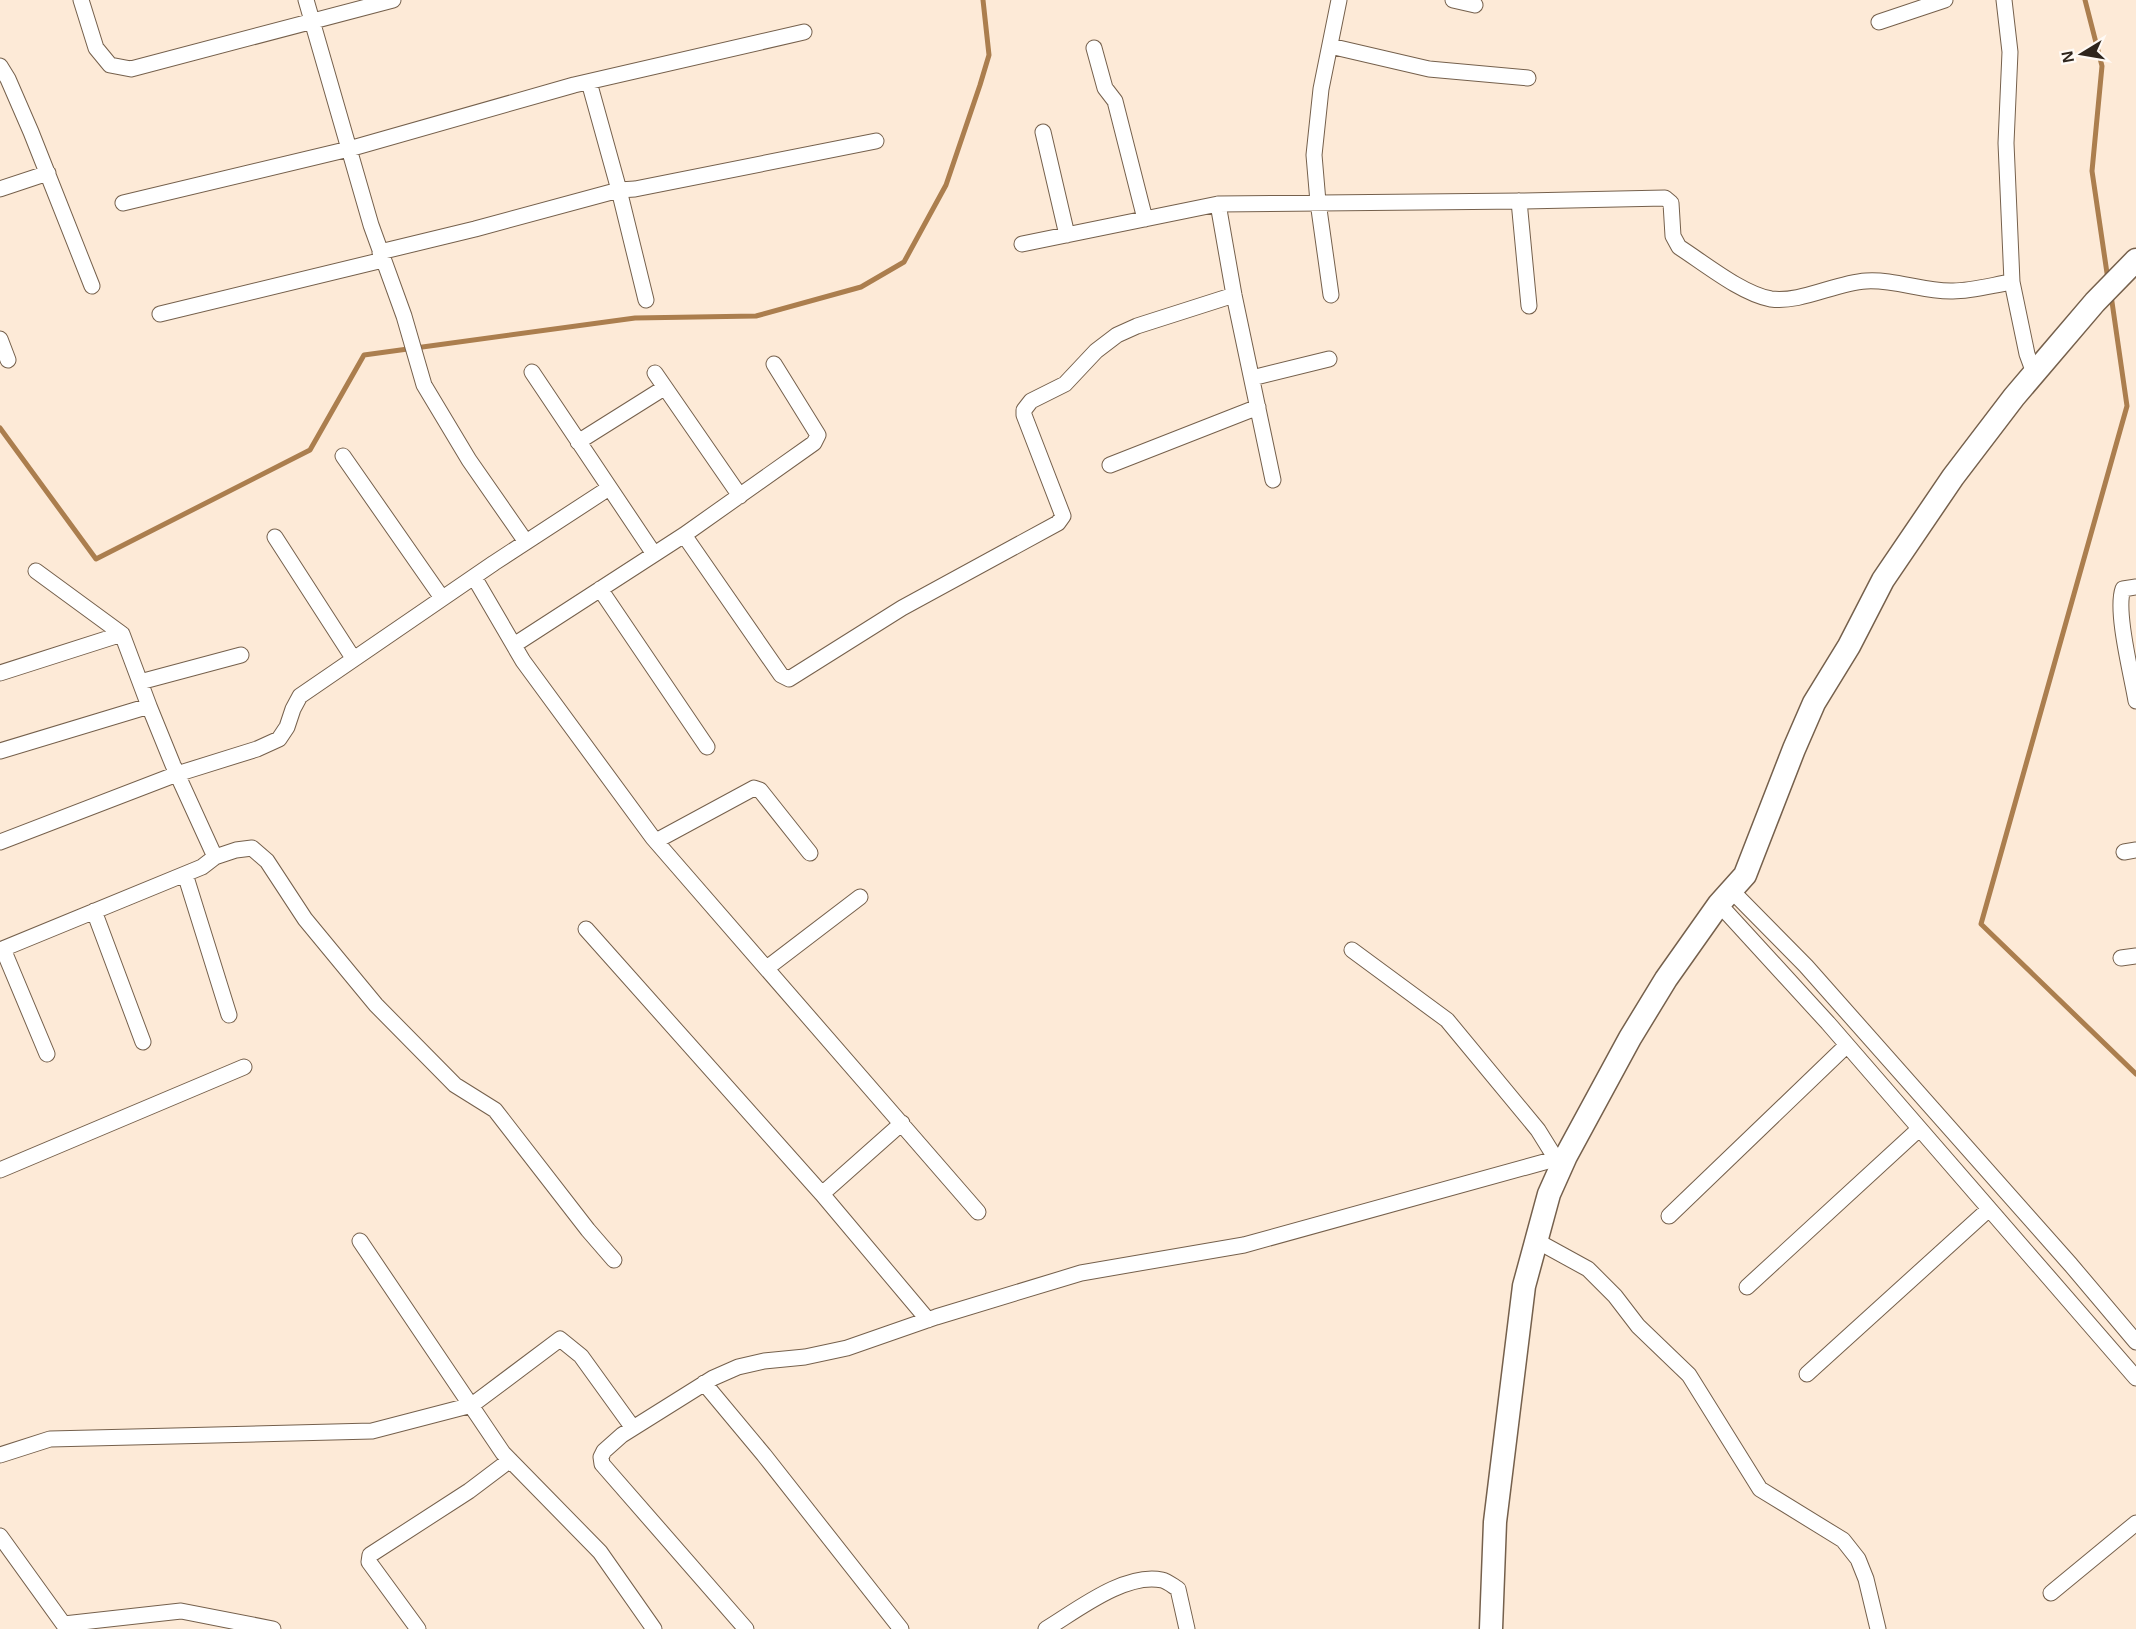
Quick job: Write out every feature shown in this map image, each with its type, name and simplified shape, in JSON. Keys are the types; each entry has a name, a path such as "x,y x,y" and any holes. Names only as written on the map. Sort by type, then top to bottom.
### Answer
{"main road":[{"path":"1491,1629 1496,1522 1513,1364 1524,1287 1561,1158 1666,979 1745,875 1814,703 1849,646 1883,580 1988,429 2096,302 2134,262"}],"street":[{"path":"81,0 96,48 110,65 131,69 393,0"},
{"path":"306,0 349,150 382,256 404,316 424,385 470,460 526,542"},
{"path":"1331,295 1314,155 1321,88 1339,0"},
{"path":"1454,0 1475,5"},
{"path":"1878,22 1945,0"},
{"path":"2004,0 2010,52 2006,143 2012,282 2027,354 2034,373"},
{"path":"123,203 349,150 589,82 804,32"},
{"path":"1330,46 1429,69 1527,78"},
{"path":"1094,48 1105,88 1115,101 1146,219"},
{"path":"3,76 48,174 92,286"},
{"path":"589,82 646,300"},
{"path":"1043,132 1067,235"},
{"path":"160,314 382,256 618,190 635,189 876,141"},
{"path":"0,189 48,174"},
{"path":"1022,244 1218,204 1665,198 1671,203 1673,237 1679,247 1749,292 1772,299 1797,298 1828,287 1866,281 1902,283 1952,291 2012,282"},
{"path":"1519,201 1529,306"},
{"path":"1218,204 1234,295 1273,480"},
{"path":"684,535 781,675 789,679 902,608 1058,523 1063,516 1024,410 1031,401 1065,384 1096,351 1117,335 1137,326 1234,295"},
{"path":"0,339 8,360"},
{"path":"1252,378 1329,359"},
{"path":"514,645 684,535 814,443 818,435 774,364"},
{"path":"532,372 654,554"},
{"path":"655,373 740,496"},
{"path":"578,442 664,388"},
{"path":"1110,465 1258,407"},
{"path":"343,456 441,598"},
{"path":"0,842 177,774 257,749 279,739 287,727 300,696 441,598 609,488"},
{"path":"275,537 353,658"},
{"path":"36,571 122,634 177,774 215,857"},
{"path":"474,576 524,661 656,841 978,1212"},
{"path":"2136,587 2122,589 2120,596 2122,625 2136,701"},
{"path":"600,590 707,747"},
{"path":"0,673 122,634"},
{"path":"140,682 241,655"},
{"path":"0,751 149,706"},
{"path":"656,841 754,788 760,790 810,853"},
{"path":"47,1054 1,949 202,867 215,857 252,848 267,861 305,919 376,1005 455,1085 495,1110 614,1260"},
{"path":"185,874 229,1015"},
{"path":"767,968 860,897"},
{"path":"1726,898 1847,1045 2136,1378"},
{"path":"1726,898 1806,966 2071,1265 2136,1342"},
{"path":"94,911 143,1042"},
{"path":"586,929 822,1194 928,1320"},
{"path":"736,1626 602,1464 601,1457 603,1451 622,1435 704,1383 738,1367 847,1348 928,1320 1081,1273 1244,1245 1561,1158 1447,1020 1352,950"},
{"path":"1669,1216 1847,1045"},
{"path":"0,1170 244,1067"},
{"path":"822,1194 902,1124"},
{"path":"1747,1287 1919,1129"},
{"path":"1807,1374 1989,1209"},
{"path":"360,1241 503,1453 600,1552 654,1629"},
{"path":"1537,1241 1588,1269 1615,1296 1638,1326 1689,1375 1760,1489 1843,1540 1858,1559 1866,1579 1878,1629"},
{"path":"0,1455 50,1439 372,1431 472,1405 560,1339 581,1356 633,1428"},
{"path":"704,1383 764,1455 901,1629"},
{"path":"418,1629 369,1562 370,1555 469,1491 510,1460"},
{"path":"2051,1593 2136,1522"},
{"path":"0,1536 65,1626 181,1611 273,1629"},
{"path":"1046,1629 1099,1597 1130,1582 1144,1579 1164,1580 1178,1589 1187,1629"}],"waterway":[{"path":"0,428 96,559 310,450 364,355 635,318 756,316 861,287 904,262 946,185 989,55 983,0"},
{"path":"2085,0 2102,66 2092,171 2108,280"},
{"path":"2111,295 2127,406 1981,924 2136,1074"}]}
